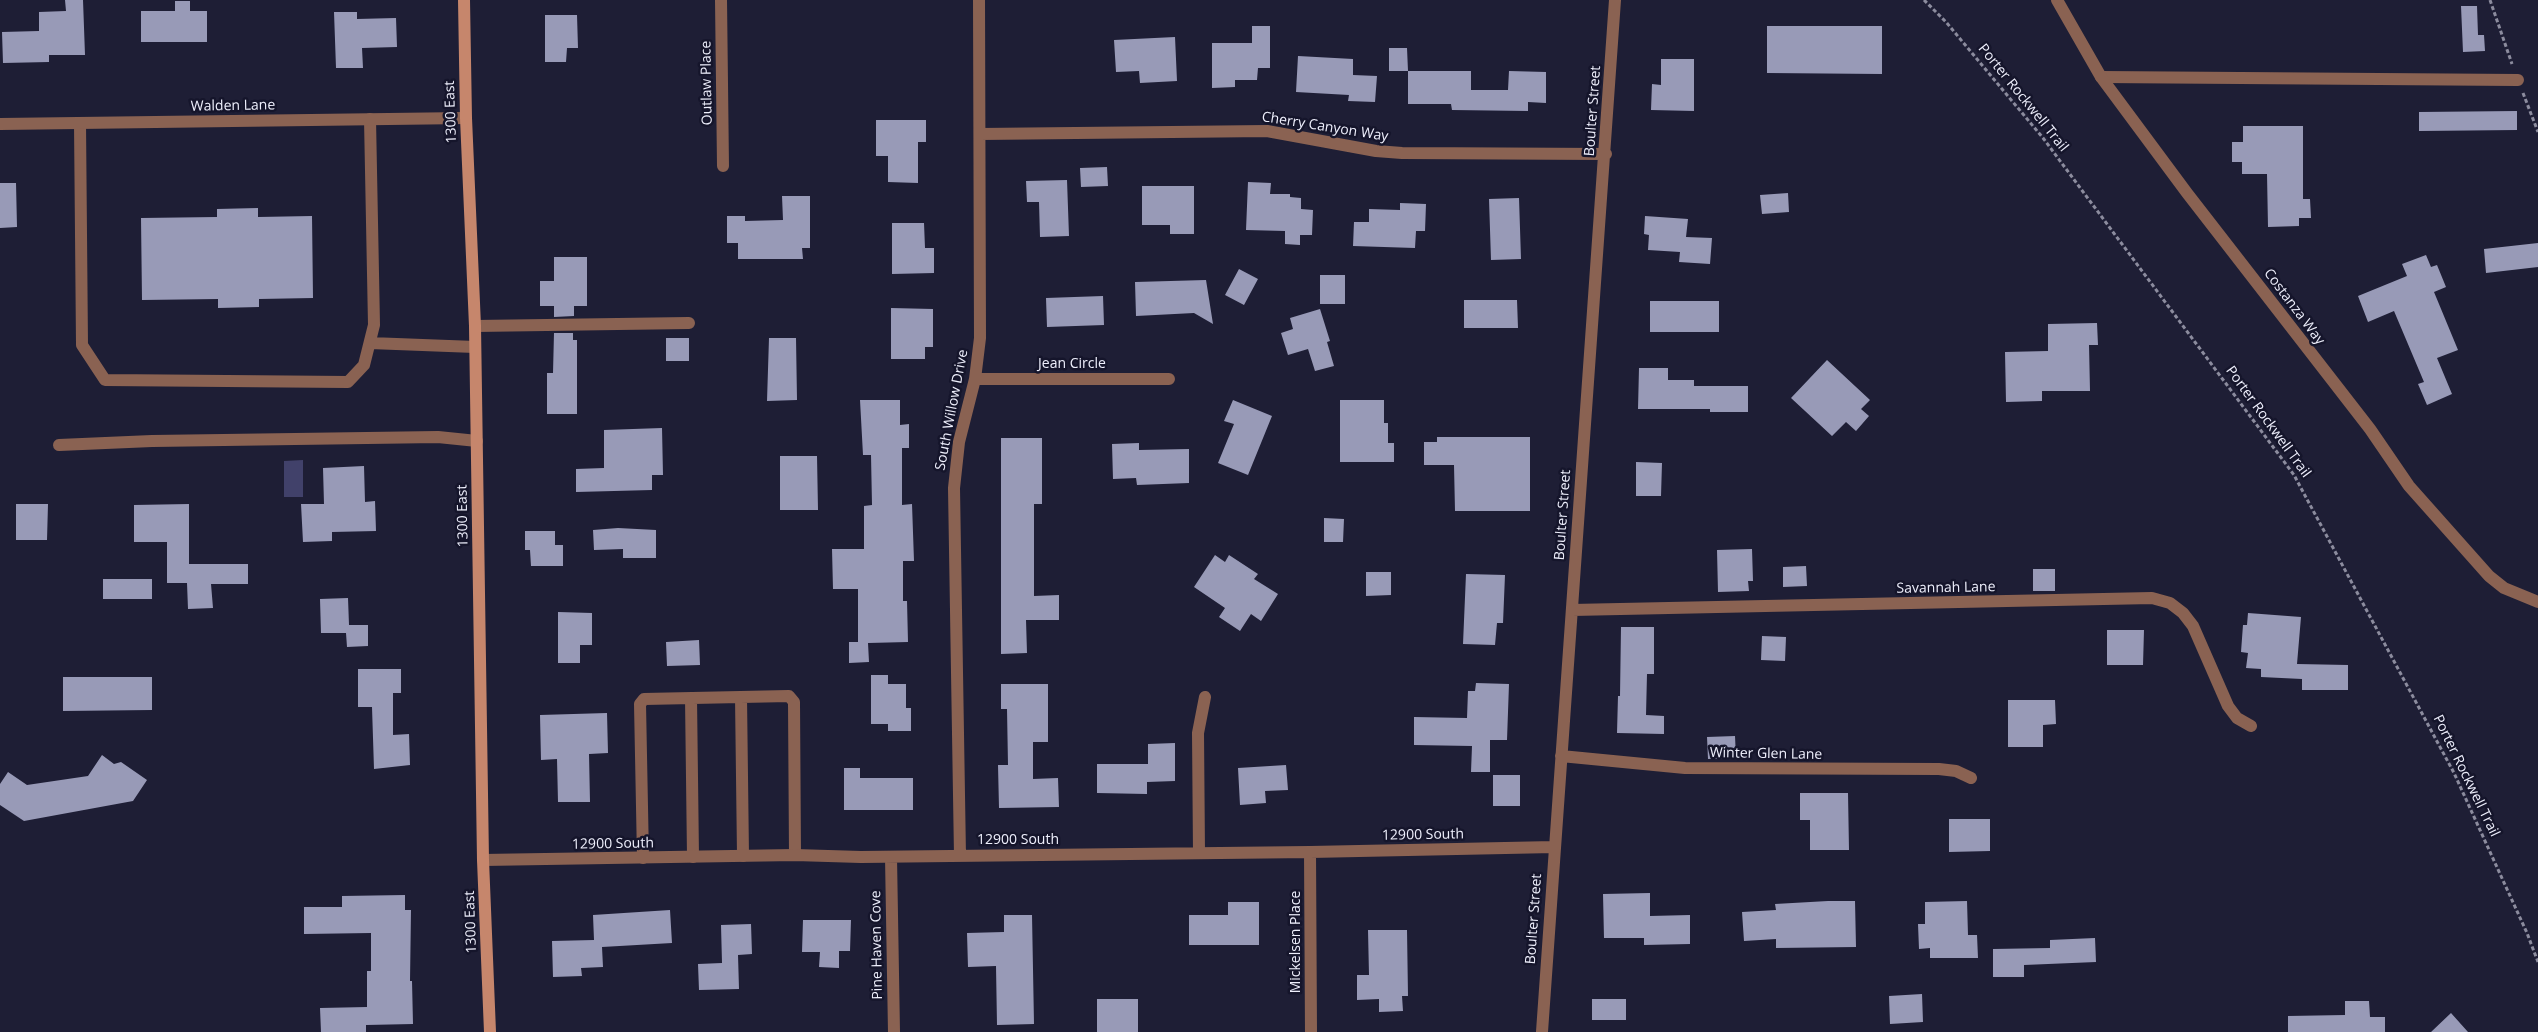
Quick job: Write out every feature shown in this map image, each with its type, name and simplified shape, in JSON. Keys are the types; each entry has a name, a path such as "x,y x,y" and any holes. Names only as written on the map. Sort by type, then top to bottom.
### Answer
{"main road":[{"name":"1300 East","path":"464,0 466,118 475,326 483,860 490,1032"}],"street":[{"name":"Outlaw Place","path":"721,0 723,166"},
{"name":"South Willow Drive","path":"960,856 954,488 963,418 975,379 980,351 982,288 979,0"},
{"name":"Boulter Street","path":"1542,1032 1606,154 1615,0"},
{"name":"Costanza Way","path":"2057,0 2101,77 2187,194 2370,429 2409,486 2489,576 2504,588 2538,602"},
{"path":"2101,77 2518,80"},
{"name":"Walden Lane","path":"0,124 466,118"},
{"path":"80,123 82,344 105,380 348,382 364,365 374,325 370,119"},
{"name":"Cherry Canyon Way","path":"980,134 1267,131 1376,151 1402,153 1606,154"},
{"path":"475,326 689,323"},
{"path":"370,343 475,347"},
{"name":"Jean Circle","path":"975,379 1169,378"},
{"path":"59,445 162,441 438,437 477,441"},
{"name":"Savannah Lane","path":"1572,610 2152,598 2170,603 2183,613 2192,626 2228,706 2237,718 2251,726"},
{"path":"643,858 640,704 644,699 788,696 794,702 795,855"},
{"path":"741,697 743,856"},
{"path":"1199,853 1198,733 1205,697"},
{"path":"691,698 693,857"},
{"name":"Winter Glen Lane","path":"1561,756 1685,768 1939,769 1956,771 1971,778"},
{"name":"12900 South","path":"483,860 795,855 890,857 1310,852 1554,847"},
{"name":"Mickelsen Place","path":"1310,852 1311,1032"},
{"name":"Pine Haven Cove","path":"890,857 894,1032"}],"path":[{"name":"Porter Rockwell Trail","path":"1924,0 1946,22 2043,138 2294,474 2454,773 2528,933 2538,962"}],"water":[{"path":"303,460 303,497 284,497 284,461"}],"building":[{"path":"65,0 83,0 85,55 49,55 49,62 3,63 2,32 39,31 39,12 66,11"},
{"path":"175,1 190,1 190,11 207,11 207,42 141,42 141,11 175,11"},
{"path":"2461,6 2477,6 2478,35 2484,35 2485,51 2463,52"},
{"path":"334,12 357,12 357,19 396,18 397,47 362,48 363,68 336,68"},
{"path":"545,15 577,15 578,48 567,48 566,62 545,62"},
{"path":"1252,26 1270,26 1270,68 1258,68 1257,80 1235,80 1235,87 1212,88 1212,43 1252,43"},
{"path":"1767,26 1882,26 1882,74 1767,73"},
{"path":"1175,37 1177,81 1140,83 1139,71 1116,72 1114,40"},
{"path":"1389,48 1407,48 1408,71 1389,71"},
{"path":"1298,56 1353,59 1353,75 1377,76 1375,102 1348,101 1349,95 1296,92"},
{"path":"1661,59 1694,59 1694,111 1651,110 1652,84 1661,85"},
{"path":"1408,71 1471,71 1471,90 1508,90 1509,71 1546,72 1546,103 1528,102 1528,111 1452,110 1451,104 1408,104"},
{"path":"2517,111 2517,130 2419,131 2419,112"},
{"path":"876,120 926,120 926,142 918,142 918,183 888,182 888,156 876,156"},
{"path":"2243,126 2303,126 2303,199 2310,199 2311,218 2299,218 2299,226 2268,227 2267,174 2242,174 2242,162 2232,162 2232,142 2243,142"},
{"path":"1107,167 1108,186 1081,187 1080,168"},
{"path":"1067,180 1069,236 1040,237 1039,202 1027,202 1026,181"},
{"path":"1248,182 1271,183 1270,194 1290,194 1290,197 1301,198 1301,209 1313,210 1312,235 1300,235 1300,245 1285,244 1285,231 1246,230"},
{"path":"0,183 16,183 17,227 0,228"},
{"path":"1142,186 1194,186 1194,234 1170,234 1170,225 1142,225"},
{"path":"1788,193 1789,212 1762,214 1760,195"},
{"path":"782,196 810,196 810,248 802,248 803,259 738,259 738,243 727,243 727,216 745,216 745,221 783,220"},
{"path":"1519,198 1521,259 1491,260 1489,199"},
{"path":"1400,203 1426,204 1425,231 1416,231 1415,248 1353,246 1354,222 1369,222 1369,209 1400,210"},
{"path":"258,208 258,217 312,216 313,298 259,299 259,307 218,308 218,299 142,300 141,218 217,217 217,209"},
{"path":"1645,216 1688,219 1686,237 1712,238 1710,264 1679,262 1680,252 1648,250 1649,235 1644,234"},
{"path":"892,223 924,223 925,248 934,248 934,273 892,274"},
{"path":"2538,243 2538,267 2486,273 2484,249"},
{"path":"2426,255 2431,267 2437,265 2446,287 2434,292 2458,350 2437,358 2452,394 2427,405 2418,384 2424,382 2394,311 2368,322 2358,296 2407,276 2402,264"},
{"path":"554,257 587,257 587,306 574,306 574,316 554,317 554,306 540,306 540,281 554,281"},
{"path":"1239,269 1258,279 1244,305 1225,295"},
{"path":"1320,275 1345,275 1345,304 1320,304"},
{"path":"1206,280 1213,324 1194,313 1136,316 1135,282"},
{"path":"1103,296 1104,325 1047,327 1046,298"},
{"path":"1464,300 1517,300 1518,328 1464,328"},
{"path":"1650,301 1719,301 1719,332 1650,332"},
{"path":"891,308 933,309 933,347 925,347 925,359 891,359"},
{"path":"1320,309 1330,341 1327,342 1334,366 1315,371 1308,349 1288,355 1281,333 1293,329 1290,318"},
{"path":"2097,323 2098,345 2089,345 2090,391 2042,391 2042,401 2006,402 2005,352 2048,351 2048,324"},
{"path":"554,333 573,333 573,340 577,340 577,414 547,414 547,373 553,373"},
{"path":"666,338 689,338 689,361 666,361"},
{"path":"769,338 796,338 797,400 767,401"},
{"path":"1827,360 1870,400 1861,409 1869,416 1856,431 1846,422 1832,436 1791,398"},
{"path":"1639,368 1668,368 1668,380 1694,380 1694,386 1748,386 1748,412 1710,412 1710,409 1638,409"},
{"path":"860,400 900,400 900,425 909,424 909,448 902,448 902,505 912,504 914,561 903,561 903,601 907,601 908,642 868,643 869,662 849,663 849,642 858,642 858,589 833,589 832,549 864,549 864,506 872,505 871,455 863,455"},
{"path":"1233,400 1272,416 1248,475 1218,463 1234,424 1224,421"},
{"path":"1340,400 1384,400 1384,423 1388,423 1388,443 1394,443 1394,462 1340,462"},
{"path":"662,428 663,475 652,475 652,490 576,492 576,469 604,468 604,430"},
{"path":"1437,437 1530,437 1530,511 1455,511 1454,465 1424,465 1424,442 1437,442"},
{"path":"1001,438 1042,438 1042,504 1034,504 1034,596 1059,595 1059,620 1026,620 1027,653 1001,654"},
{"path":"1139,443 1139,450 1189,449 1189,483 1137,485 1136,478 1113,479 1112,444"},
{"path":"780,456 817,456 818,510 780,510"},
{"path":"1636,462 1662,463 1661,496 1636,496"},
{"path":"364,466 365,502 375,501 376,531 332,532 332,541 303,542 301,504 324,504 323,468"},
{"path":"16,504 48,504 47,540 16,540"},
{"path":"189,504 189,564 248,564 248,584 211,584 213,608 188,609 187,583 167,583 167,542 134,542 134,505"},
{"path":"1324,518 1344,519 1343,542 1324,542"},
{"path":"618,528 656,530 656,558 623,558 623,549 594,550 593,530"},
{"path":"525,531 555,531 555,545 563,545 563,566 531,566 530,550 525,550"},
{"path":"1752,549 1753,581 1748,581 1749,591 1718,592 1717,550"},
{"path":"1215,555 1225,562 1229,555 1258,574 1254,579 1278,594 1261,621 1251,614 1240,631 1219,617 1225,608 1194,587"},
{"path":"1806,566 1807,586 1783,587 1783,567"},
{"path":"2033,569 2055,569 2055,591 2033,591"},
{"path":"1366,572 1391,572 1391,595 1366,596"},
{"path":"1466,574 1505,575 1503,623 1497,623 1495,645 1463,644"},
{"path":"103,579 152,579 152,599 103,599"},
{"path":"348,598 349,625 368,625 368,646 347,647 346,633 321,633 320,599"},
{"path":"558,612 592,613 592,645 580,645 580,663 558,663"},
{"path":"2248,613 2301,617 2297,664 2348,665 2348,690 2302,690 2302,679 2261,677 2261,669 2246,668 2248,653 2241,652 2243,625 2247,625"},
{"path":"1621,627 1654,627 1654,674 1647,674 1646,715 1664,716 1664,734 1617,733 1618,696 1620,696"},
{"path":"2107,630 2144,630 2143,665 2107,665"},
{"path":"1762,636 1786,637 1785,661 1761,660"},
{"path":"699,640 700,665 667,666 666,642"},
{"path":"358,669 401,669 401,693 393,693 393,735 409,734 410,765 374,769 372,707 358,707"},
{"path":"871,675 888,675 888,684 906,684 906,708 911,708 911,731 888,731 888,724 871,724"},
{"path":"63,677 152,677 152,710 63,711"},
{"path":"1476,683 1509,684 1507,740 1490,740 1490,772 1471,772 1472,746 1414,745 1414,717 1467,718 1468,691 1475,691"},
{"path":"1001,684 1048,684 1048,742 1033,742 1033,779 1058,778 1059,807 999,808 998,765 1008,765 1007,709 1001,709"},
{"path":"2008,700 2055,700 2056,724 2043,725 2043,747 2008,747"},
{"path":"607,713 608,753 589,754 590,802 558,802 557,759 541,760 540,715"},
{"path":"1735,736 1736,758 1708,759 1707,737"},
{"path":"1175,743 1175,781 1147,782 1147,794 1097,793 1097,764 1148,764 1148,744"},
{"path":"102,755 114,764 121,762 147,780 133,801 24,821 0,805 0,784 8,772 27,785 88,776"},
{"path":"1286,765 1288,790 1265,791 1266,803 1240,805 1238,768"},
{"path":"844,768 860,768 860,778 913,778 913,810 844,810"},
{"path":"1493,775 1520,775 1520,806 1493,806"},
{"path":"1800,793 1848,793 1849,850 1810,850 1810,820 1800,820"},
{"path":"1949,819 1990,819 1990,851 1949,852"},
{"path":"1650,893 1650,916 1690,915 1690,944 1644,945 1644,938 1604,938 1603,894"},
{"path":"405,895 405,910 411,910 410,981 412,981 413,1024 366,1025 366,1032 321,1032 320,1008 367,1007 367,971 371,971 371,933 304,934 304,907 342,907 342,896"},
{"path":"1855,901 1856,947 1776,948 1776,939 1744,941 1742,912 1776,910 1775,904"},
{"path":"1967,901 1968,935 1977,935 1978,958 1930,958 1930,948 1919,949 1918,924 1925,924 1925,902"},
{"path":"1228,902 1259,902 1259,945 1189,945 1189,915 1228,915"},
{"path":"670,910 672,943 602,947 603,967 581,968 582,976 553,977 552,941 594,940 593,915"},
{"path":"1004,915 1032,915 1034,1024 997,1025 996,966 968,967 967,933 1004,932"},
{"path":"803,920 851,920 850,951 839,951 839,968 819,967 820,952 802,952"},
{"path":"751,924 752,954 738,955 739,989 699,990 698,964 722,963 721,925"},
{"path":"1368,930 1407,930 1408,996 1402,996 1403,1011 1379,1012 1379,999 1357,1000 1357,975 1369,975"},
{"path":"2095,938 2096,962 2024,965 2024,977 1993,977 1993,949 2050,948 2050,940"},
{"path":"1922,994 1923,1022 1890,1024 1889,996"},
{"path":"1097,999 1138,999 1138,1032 1097,1032"},
{"path":"1592,999 1626,999 1626,1020 1592,1020"},
{"path":"2345,1001 2369,1001 2370,1017 2385,1017 2385,1032 2288,1032 2288,1016 2345,1015"},
{"path":"2451,1013 2468,1032 2431,1032"}]}
